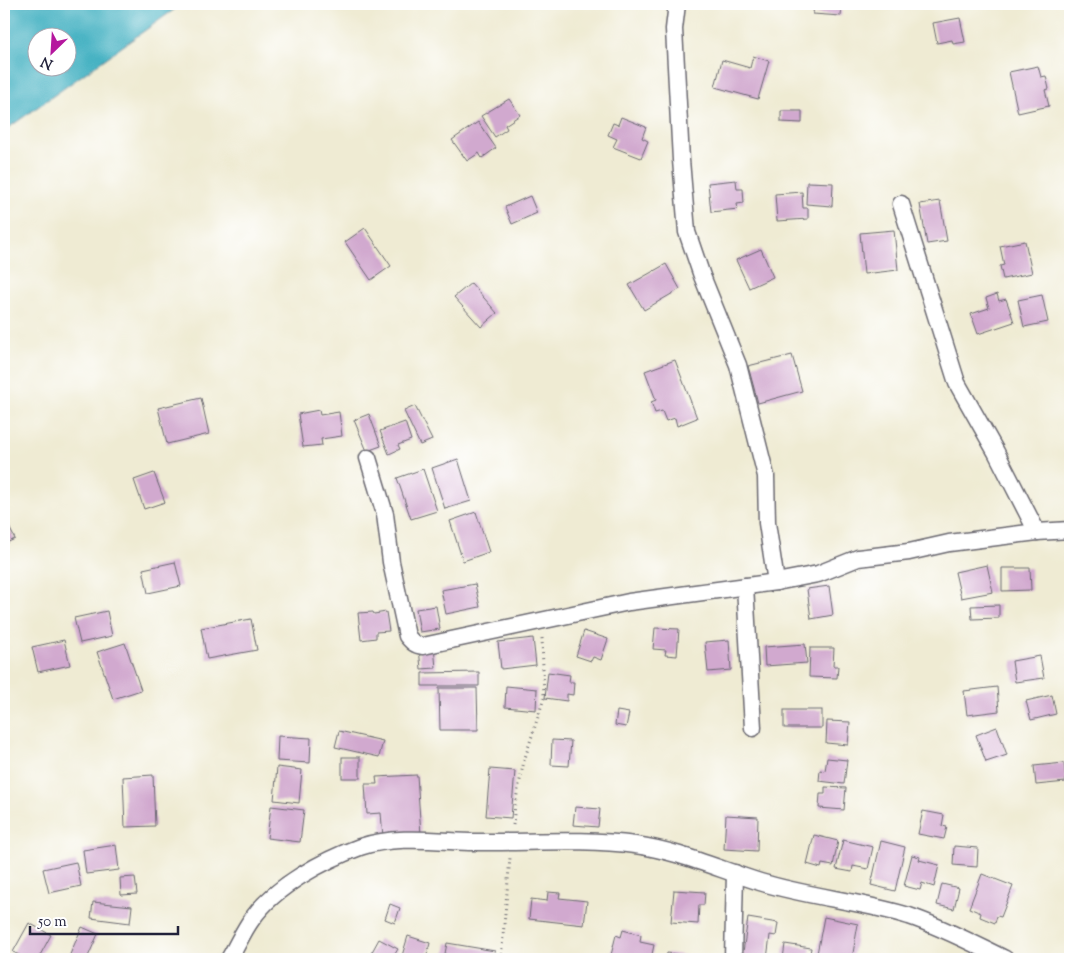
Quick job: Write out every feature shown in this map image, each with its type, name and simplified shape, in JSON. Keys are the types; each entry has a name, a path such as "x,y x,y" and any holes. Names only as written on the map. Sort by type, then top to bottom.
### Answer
{"street":[{"path":"677,4 674,29 687,232 740,373 766,476 767,523 776,582"},
{"path":"901,204 957,383 996,452 1037,532"},
{"path":"368,458 385,514 391,562 407,636 411,642 423,646 629,602 776,582 818,574 858,558 910,552 949,542 1070,530"},
{"path":"745,586 753,728"},
{"path":"229,959 252,919 262,906 299,877 332,859 362,847 398,840 603,843 657,848 783,888 878,908 909,917 943,929 1005,959"},
{"path":"732,959 735,873"}],"path":[{"path":"501,959 510,842 515,804 524,761 544,698 541,620"}],"water":[{"path":"4,4 182,4 4,131"}],"building":[{"path":"814,4 842,4 841,16 813,14"},
{"path":"960,18 965,42 953,44 952,40 937,43 933,23"},
{"path":"753,56 769,61 758,99 715,87 722,60 750,68"},
{"path":"1038,66 1041,77 1046,76 1049,89 1045,90 1049,106 1018,113 1009,72"},
{"path":"509,99 520,115 505,125 507,129 495,137 481,116"},
{"path":"781,111 802,111 802,123 781,122"},
{"path":"621,117 646,127 642,138 648,141 641,158 613,147 617,139 608,135 613,123 618,125"},
{"path":"478,122 496,148 482,158 479,153 467,161 452,140"},
{"path":"736,180 737,189 743,189 744,203 737,204 738,209 711,212 708,183"},
{"path":"807,182 833,183 832,206 806,204"},
{"path":"802,192 803,208 808,208 808,219 777,221 775,194"},
{"path":"530,196 537,213 512,224 505,207"},
{"path":"940,201 947,241 927,244 920,204"},
{"path":"365,228 391,266 371,280 345,242"},
{"path":"894,230 898,270 864,274 860,233"},
{"path":"1025,241 1032,273 1003,279 1000,266 1004,265 1000,246"},
{"path":"761,249 773,277 749,288 736,260"},
{"path":"666,264 680,289 644,310 629,285"},
{"path":"471,283 497,313 481,327 454,297"},
{"path":"997,294 999,301 1006,299 1014,322 978,334 971,314 989,308 986,298"},
{"path":"1042,295 1048,322 1024,327 1018,300"},
{"path":"792,355 802,391 758,403 748,366"},
{"path":"675,360 697,418 677,426 675,418 666,421 662,411 655,413 651,402 656,400 645,371"},
{"path":"201,398 209,434 167,444 158,408"},
{"path":"415,406 432,440 420,445 404,411"},
{"path":"319,410 320,415 339,412 342,436 321,439 322,445 303,447 298,414"},
{"path":"369,414 381,446 367,451 354,420"},
{"path":"405,422 411,440 398,445 400,449 389,454 380,431"},
{"path":"458,459 471,501 445,509 432,468"},
{"path":"423,469 437,511 411,519 397,478"},
{"path":"154,473 165,502 144,509 134,480"},
{"path":"476,512 489,552 463,561 450,521"},
{"path":"4,517 15,539 4,544"},
{"path":"175,562 181,586 148,593 143,569"},
{"path":"987,565 993,592 961,598 955,572"},
{"path":"1002,568 1030,568 1031,590 1002,591"},
{"path":"475,584 480,607 446,614 441,590"},
{"path":"829,586 833,615 811,619 807,589"},
{"path":"999,605 999,618 972,619 971,606"},
{"path":"436,606 440,629 420,632 416,609"},
{"path":"107,611 112,636 80,643 74,618"},
{"path":"373,612 374,614 386,612 389,631 376,632 376,638 361,640 358,613"},
{"path":"251,619 257,650 207,659 201,628"},
{"path":"655,628 679,629 677,656 665,655 666,650 653,649"},
{"path":"584,631 608,639 601,660 593,657 591,661 576,656"},
{"path":"533,638 536,665 501,669 498,642"},
{"path":"64,640 70,665 38,672 32,647"},
{"path":"729,640 731,670 708,672 705,642"},
{"path":"125,643 141,690 113,699 97,652"},
{"path":"805,644 807,663 765,666 764,647"},
{"path":"434,647 436,668 421,669 419,648"},
{"path":"810,648 834,648 833,666 838,666 837,678 809,677"},
{"path":"1040,656 1044,678 1015,682 1012,661"},
{"path":"479,672 479,686 422,686 422,673"},
{"path":"548,672 570,675 569,682 574,682 573,695 567,694 567,701 545,698"},
{"path":"506,686 537,689 536,710 505,707"},
{"path":"997,687 999,711 967,715 964,691"},
{"path":"439,688 477,688 478,730 440,730"},
{"path":"1052,695 1056,714 1031,720 1026,701"},
{"path":"784,710 822,710 822,728 784,728"},
{"path":"617,711 629,713 626,727 615,725"},
{"path":"827,721 850,722 848,745 826,743"},
{"path":"997,727 1007,755 986,762 976,735"},
{"path":"339,731 383,741 379,757 335,747"},
{"path":"278,736 311,738 310,763 277,761"},
{"path":"552,740 571,741 569,766 551,765"},
{"path":"342,757 360,757 360,778 342,778"},
{"path":"827,758 847,760 844,784 819,781 820,770 825,771"},
{"path":"1064,763 1066,782 1036,785 1034,766"},
{"path":"277,767 302,770 299,803 274,800"},
{"path":"490,769 515,771 511,818 486,816"},
{"path":"153,775 155,826 125,827 123,777"},
{"path":"417,775 421,835 383,837 381,813 367,814 365,784 377,784 376,777"},
{"path":"825,787 846,788 844,810 819,808 820,794 825,794"},
{"path":"271,806 304,810 300,842 267,838"},
{"path":"575,807 600,809 598,827 573,825"},
{"path":"923,811 944,815 942,826 947,827 944,839 918,834"},
{"path":"726,815 758,817 757,851 724,849"},
{"path":"814,835 838,841 833,866 822,864 821,868 807,864"},
{"path":"843,840 873,847 868,869 853,866 852,872 836,869"},
{"path":"881,841 905,847 895,891 871,885"},
{"path":"116,845 119,870 86,874 83,850"},
{"path":"954,846 978,848 977,867 953,865"},
{"path":"912,855 920,857 919,860 939,865 934,887 922,883 920,890 904,886"},
{"path":"76,862 81,886 49,893 43,869"},
{"path":"982,874 1013,886 1001,917 997,916 995,923 980,917 981,913 969,908"},
{"path":"135,877 137,894 121,895 120,878"},
{"path":"942,884 959,888 954,909 937,905"},
{"path":"674,890 705,892 704,905 699,905 698,924 671,922"},
{"path":"548,892 560,893 559,898 587,901 584,925 529,919 531,899 547,901"},
{"path":"93,902 132,906 130,923 91,918"},
{"path":"390,904 400,908 395,923 385,919"},
{"path":"824,917 858,924 852,959 816,959"},
{"path":"748,918 778,923 776,936 770,935 767,959 742,959"},
{"path":"29,923 51,935 38,959 27,959 13,952"},
{"path":"82,927 98,934 87,959 68,959"},
{"path":"623,930 641,935 640,942 654,945 651,959 610,959 616,935 621,937"},
{"path":"408,936 430,943 426,959 401,959"},
{"path":"379,939 398,949 392,959 368,959"},
{"path":"447,943 495,951 494,959 444,959"},
{"path":"785,944 811,948 809,959 783,959"},
{"path":"667,953 699,957 698,959 666,959"}]}
